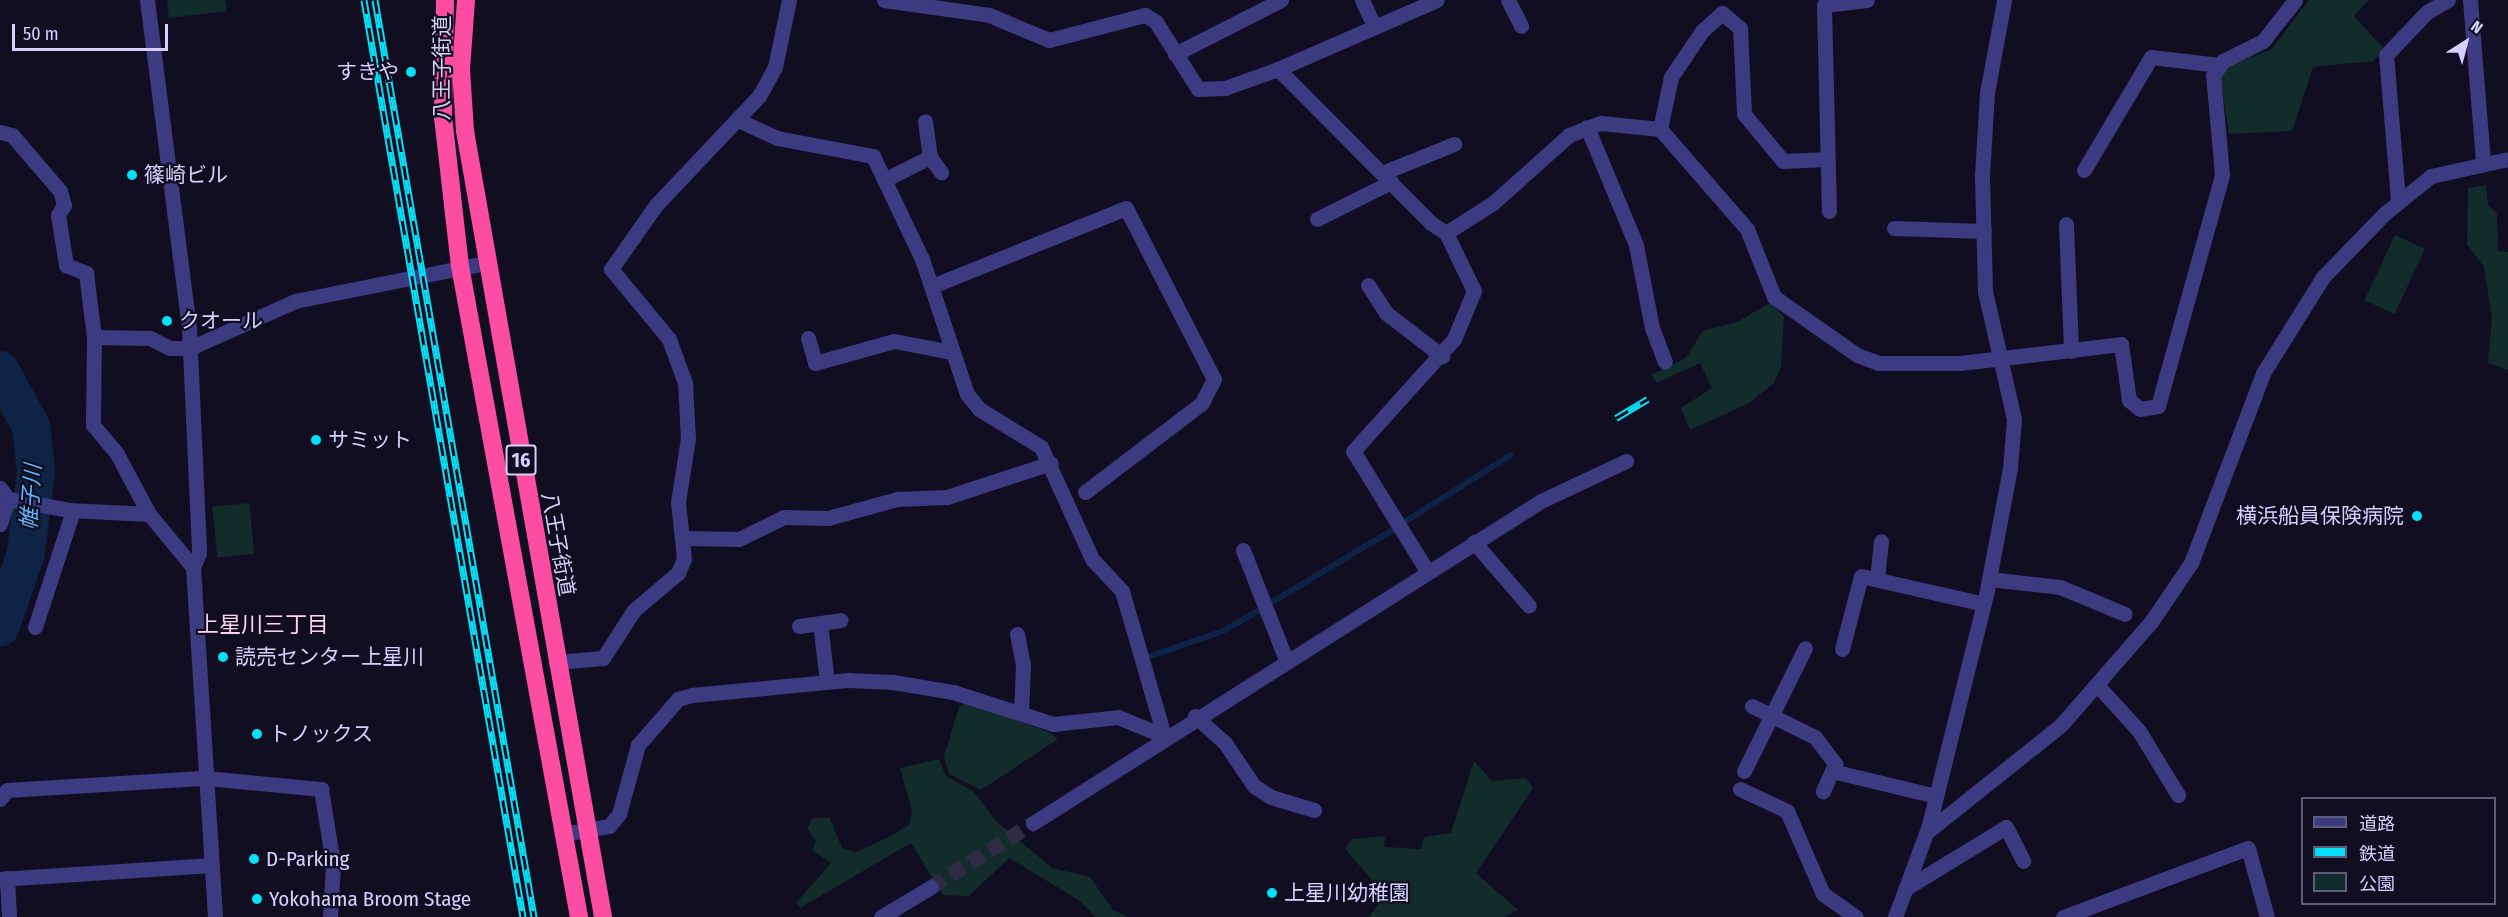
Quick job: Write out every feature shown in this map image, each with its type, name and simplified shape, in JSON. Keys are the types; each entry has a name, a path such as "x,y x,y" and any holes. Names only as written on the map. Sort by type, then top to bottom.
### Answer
{"highway":[{"name":"八王子街道","path":"445,0 443,117 460,266 579,917"},
{"name":"八王子街道","path":"466,0 461,70 465,131 556,662 603,917"}],"street":[{"path":"147,0 190,348 199,553 193,567 214,917"},
{"path":"556,662 603,658 634,610 678,573 682,538 678,502 688,438 685,383 669,339 611,269 656,205 738,120 775,67 789,0"},
{"path":"884,0 965,6 1015,21 1057,40 1145,15 1156,22 1198,89 1225,88 1278,69 1437,0"},
{"path":"1175,54 1281,0"},
{"path":"1362,0 1374,26"},
{"path":"1508,0 1521,26"},
{"path":"1828,211 1824,5 1867,0"},
{"path":"1895,917 1927,832 1984,604 2014,419 1985,291 1987,93 2004,0"},
{"path":"2084,170 2151,57 2220,65 2263,41 2295,0"},
{"path":"2398,201 2386,55 2427,12 2448,0"},
{"path":"2470,0 2482,161"},
{"path":"1660,129 1671,77 1702,31 1722,13 1740,27 1744,114 1783,161 1827,159"},
{"path":"1446,232 1493,203 1559,142 1587,128 1620,123 1660,129 1747,229 1759,249 1756,263 1763,281 1785,308 1879,363 2002,359 2121,345 2129,400 2140,409 2158,406 2218,199 2222,175 2211,95 2220,65"},
{"path":"1278,69 1446,232 1474,291 1442,356 1353,451 1427,571"},
{"path":"738,120 777,138 873,156 933,286 951,352 979,410 1041,447 1077,498 1092,559 1122,591 1164,736"},
{"path":"925,121 930,157 941,172"},
{"path":"1587,128 1636,245 1665,362"},
{"path":"0,132 12,135 60,192 64,205 58,215 66,266 86,273 94,337 93,425 117,454 149,514 193,567"},
{"path":"1317,219 1387,177 1454,144"},
{"path":"884,180 930,157"},
{"path":"1927,832 2099,687 2191,564 2238,430 2282,335 2344,253 2398,201 2431,176 2482,161 2508,159"},
{"path":"933,286 1126,208 1214,379 1202,403 1077,498"},
{"path":"2066,224 2071,351"},
{"path":"1894,228 1984,231"},
{"path":"94,337 150,338 170,348 190,348 295,301 460,266 486,263"},
{"path":"1368,285 1386,313 1442,356"},
{"path":"808,338 815,363 894,341 951,352"},
{"path":"1033,823 1195,716 1541,501 1626,461"},
{"path":"682,538 739,539 784,517 828,518 897,500 947,497 1051,463"},
{"path":"0,524 4,493 71,510 149,514"},
{"path":"35,627 71,510"},
{"path":"1877,579 1881,541"},
{"path":"1474,542 1529,606"},
{"path":"1243,550 1286,660"},
{"path":"1842,650 1862,576 1984,604"},
{"path":"1989,579 2060,587 2125,614"},
{"path":"799,626 841,620"},
{"path":"820,623 827,682"},
{"path":"1017,634 1023,664 1021,713"},
{"path":"1744,771 1805,648"},
{"path":"564,834 609,826 619,814 638,745 678,699 827,682 941,689 1053,724 1118,717 1164,736"},
{"path":"2099,687 2139,731 2178,795"},
{"path":"1752,706 1815,737 1835,764 1824,791"},
{"path":"1195,716 1225,743 1254,786 1271,797 1314,810"},
{"path":"1832,771 1936,796"},
{"path":"0,799 6,790 206,778 321,789 333,864 330,917"},
{"path":"1740,789 1787,811 1823,894 1856,917"},
{"path":"1906,888 2006,826 2022,861"},
{"path":"2063,917 2248,848 2267,917"},
{"path":"9,917 4,878 212,865"},
{"path":"881,917 931,888"}],"green space":[{"path":"167,0 225,0 227,11 169,18"},
{"path":"2309,0 2369,0 2354,16 2385,50 2373,61 2313,67 2292,131 2229,134 2220,75 2227,65 2271,50"},
{"path":"2486,185 2488,204 2497,214 2498,251 2508,252 2508,370 2488,363 2492,317 2484,267 2467,244 2468,188"},
{"path":"2395,235 2425,249 2394,314 2365,300"},
{"path":"1770,303 1784,316 1781,367 1774,383 1749,403 1690,430 1681,408 1712,388 1700,363 1657,383 1651,375 1686,358 1703,331 1737,322"},
{"path":"249,503 254,554 218,558 212,507"},
{"path":"968,702 1048,732 1058,739 981,790 949,774 944,757 959,707"},
{"path":"939,759 946,776 974,792 996,821 1052,868 1090,877 1113,910 1129,917 1096,917 1077,899 1009,858 969,896 943,895 911,843 800,908 796,903 831,863 812,850 816,841 807,828 812,819 829,817 842,848 856,852 887,838 909,825 912,810 900,768"},
{"path":"1474,761 1492,781 1526,778 1533,788 1476,873 1518,910 1504,917 1369,917 1385,895 1345,849 1352,839 1385,836 1384,847 1421,849 1424,837 1451,833"}],"waterway":[{"name":"帷子川","path":"0,370 31,426 36,471 26,553 0,628"},
{"path":"1406,521 1511,455"},
{"path":"1274,601 1397,527"},
{"path":"1151,656 1223,631 1258,611"}],"tunnel":[{"path":"931,887 1033,823"}],"railway":[{"path":"364,0 523,917"},
{"path":"375,0 534,917"},
{"path":"1616,418 1648,399"}],"place":[{"name":"すきや","path":"411,72"},
{"name":"篠崎ビル","path":"132,175"},
{"name":"クオール","path":"167,321"},
{"name":"サミット","path":"316,440"},
{"name":"横浜船員保険病院","path":"2417,516"},
{"name":"読売センター上星川","path":"223,657"},
{"name":"トノックス","path":"257,734"},
{"name":"D-Parking","path":"254,859"},
{"name":"上星川幼稚園","path":"1272,893"},
{"name":"Yokohama Broom Stage","path":"257,899"}],"district":[{"name":"上星川三丁目","path":"263,625"}]}
